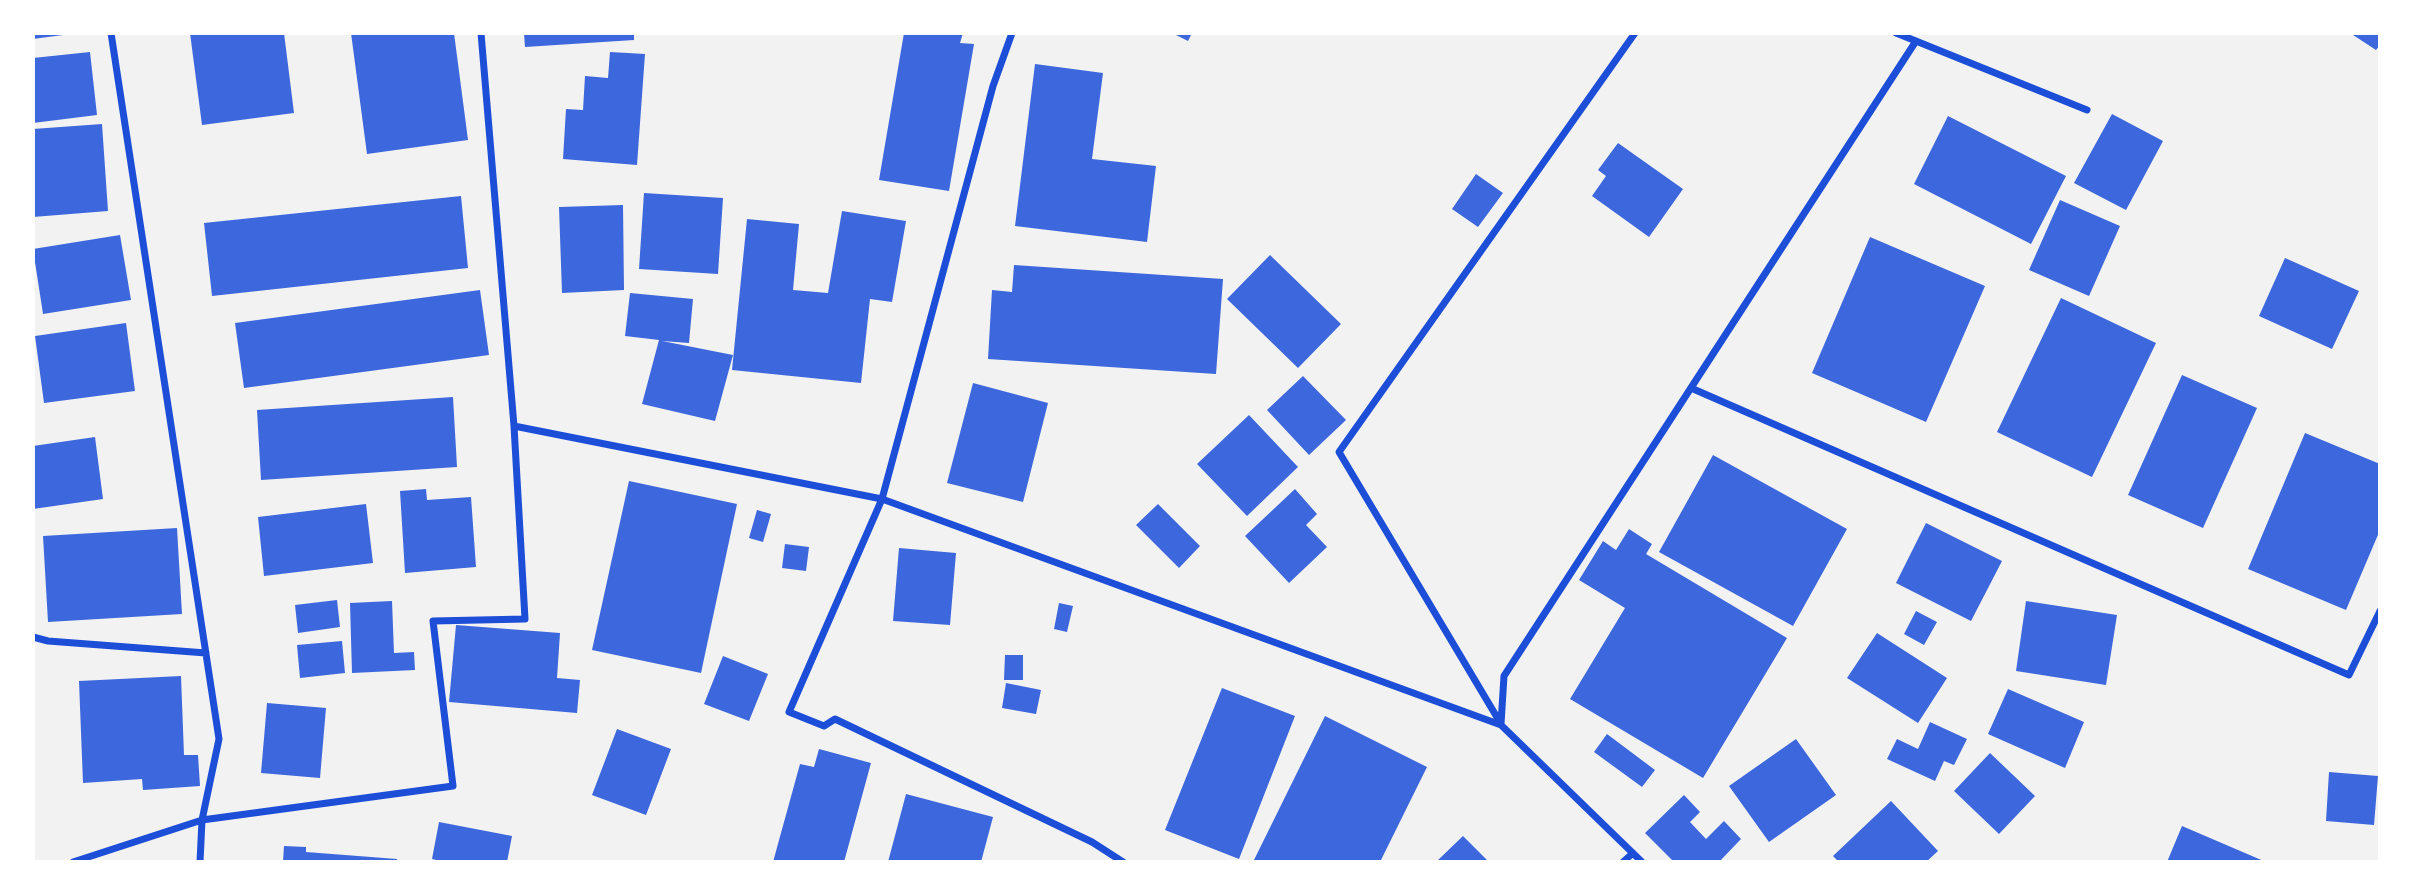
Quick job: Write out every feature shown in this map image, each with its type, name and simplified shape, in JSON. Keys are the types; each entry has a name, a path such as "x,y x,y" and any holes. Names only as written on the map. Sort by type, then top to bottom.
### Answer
{"street":[{"path":"111,33 219,739 202,820 200,862"},
{"path":"73,862 202,820 453,786 433,621 525,619 514,426 481,33"},
{"path":"1013,33 993,86 882,499 789,712 824,726 835,719 1092,842 1123,862"},
{"path":"1635,33 1339,452 1501,725 1642,862"},
{"path":"1896,33 2087,110"},
{"path":"1501,725 1504,676 1916,41"},
{"path":"1691,388 2348,675 2380,611"},
{"path":"514,426 882,499 1501,725"},
{"path":"33,637 48,641 206,653"},
{"path":"1623,862 1633,853"}],"building":[{"path":"33,33 63,33 63,35 33,39"},
{"path":"190,33 284,33 294,113 202,125"},
{"path":"351,33 454,33 468,140 367,154"},
{"path":"524,33 634,33 634,40 525,47"},
{"path":"904,33 963,33 960,43 974,44 949,191 879,180"},
{"path":"1172,33 1192,33 1188,41"},
{"path":"2350,33 2380,33 2380,45 2376,50"},
{"path":"90,52 97,115 33,123 33,58"},
{"path":"610,52 645,54 637,165 563,159 566,109 583,110 585,76 608,78"},
{"path":"1035,64 1103,73 1092,159 1156,166 1147,242 1015,226"},
{"path":"2112,114 2163,141 2126,210 2074,183"},
{"path":"1948,116 2066,176 2031,244 1914,184"},
{"path":"102,124 108,211 33,217 33,129"},
{"path":"1618,143 1683,189 1649,237 1592,196 1606,176 1598,170"},
{"path":"1476,174 1503,193 1478,227 1452,209"},
{"path":"644,193 723,198 718,274 639,269"},
{"path":"461,196 468,268 212,296 204,223"},
{"path":"2060,200 2120,226 2089,296 2029,270"},
{"path":"623,205 624,290 562,293 559,207"},
{"path":"842,211 906,221 892,302 870,299 861,383 732,370 747,219 799,224 793,290 828,293"},
{"path":"120,235 131,300 43,314 33,249"},
{"path":"1870,237 1985,286 1926,422 1812,373"},
{"path":"1270,255 1341,324 1298,368 1227,299"},
{"path":"2285,258 2359,291 2332,349 2259,316"},
{"path":"1014,265 1223,279 1216,374 988,359 992,290 1012,292"},
{"path":"480,290 489,355 244,388 235,323"},
{"path":"630,293 693,299 689,343 662,341 733,355 715,421 642,404 659,340 625,336"},
{"path":"2061,298 2156,343 2092,477 1997,432"},
{"path":"126,323 135,391 44,403 35,336"},
{"path":"2182,375 2257,408 2203,528 2128,495"},
{"path":"1303,376 1346,420 1309,455 1267,410"},
{"path":"973,383 1048,403 1023,502 947,483"},
{"path":"453,397 457,467 261,480 257,410"},
{"path":"1249,415 1298,467 1247,516 1197,464"},
{"path":"2305,433 2380,464 2380,530 2346,610 2248,569"},
{"path":"95,437 103,499 33,509 33,446"},
{"path":"1713,455 1847,529 1793,626 1659,552"},
{"path":"629,481 737,504 701,673 592,650"},
{"path":"426,489 427,500 471,497 476,567 405,573 400,491"},
{"path":"1295,489 1317,514 1306,525 1327,547 1289,583 1245,536"},
{"path":"366,504 373,563 264,576 258,517"},
{"path":"1158,504 1200,546 1179,568 1136,525"},
{"path":"757,510 771,514 763,542 749,538"},
{"path":"1926,523 2002,561 1971,621 1896,583"},
{"path":"177,528 182,614 48,622 43,536"},
{"path":"1629,529 1652,544 1646,554 1787,638 1703,778 1570,699 1625,608 1579,580 1603,541 1616,550"},
{"path":"785,544 809,547 806,571 782,568"},
{"path":"899,548 956,553 950,625 893,621"},
{"path":"337,600 340,627 298,633 295,605"},
{"path":"392,601 394,653 414,652 415,670 352,673 350,603"},
{"path":"2026,601 2117,615 2106,685 2016,671"},
{"path":"1059,603 1073,606 1067,632 1054,629"},
{"path":"1916,611 1937,622 1924,645 1904,634"},
{"path":"456,625 560,633 557,678 580,680 577,713 449,702"},
{"path":"1877,633 1947,678 1918,723 1847,678"},
{"path":"342,641 345,673 300,678 297,645"},
{"path":"1005,655 1023,655 1023,680 1004,680"},
{"path":"723,656 768,674 749,721 704,704"},
{"path":"181,676 184,755 198,755 200,786 143,790 142,779 83,783 79,681"},
{"path":"1006,683 1041,690 1036,714 1002,708"},
{"path":"1222,688 1295,716 1239,859 1165,830"},
{"path":"2008,689 2084,722 2065,768 1988,734"},
{"path":"267,703 326,708 320,778 261,773"},
{"path":"1325,716 1427,767 1380,862 1253,862"},
{"path":"1930,722 1967,739 1954,765 1944,761 1935,781 1887,759 1897,739 1918,749"},
{"path":"617,729 671,749 646,815 592,795"},
{"path":"1607,734 1655,770 1642,787 1594,752"},
{"path":"1796,739 1836,795 1769,842 1729,786"},
{"path":"819,749 871,763 844,862 773,862 800,764 814,767"},
{"path":"1990,753 2035,796 1999,834 1954,791"},
{"path":"2329,772 2378,776 2374,825 2326,821"},
{"path":"906,794 993,817 981,862 888,862"},
{"path":"1684,795 1700,812 1690,822 1706,839 1724,821 1741,839 1719,862 1674,862 1645,833"},
{"path":"1891,801 1938,851 1926,862 1839,862 1833,856"},
{"path":"439,822 512,836 507,862 445,862 432,859"},
{"path":"2182,826 2266,862 2167,862"},
{"path":"1463,836 1489,862 1436,862"},
{"path":"284,846 306,847 306,852 397,859 397,862 283,862"}]}
